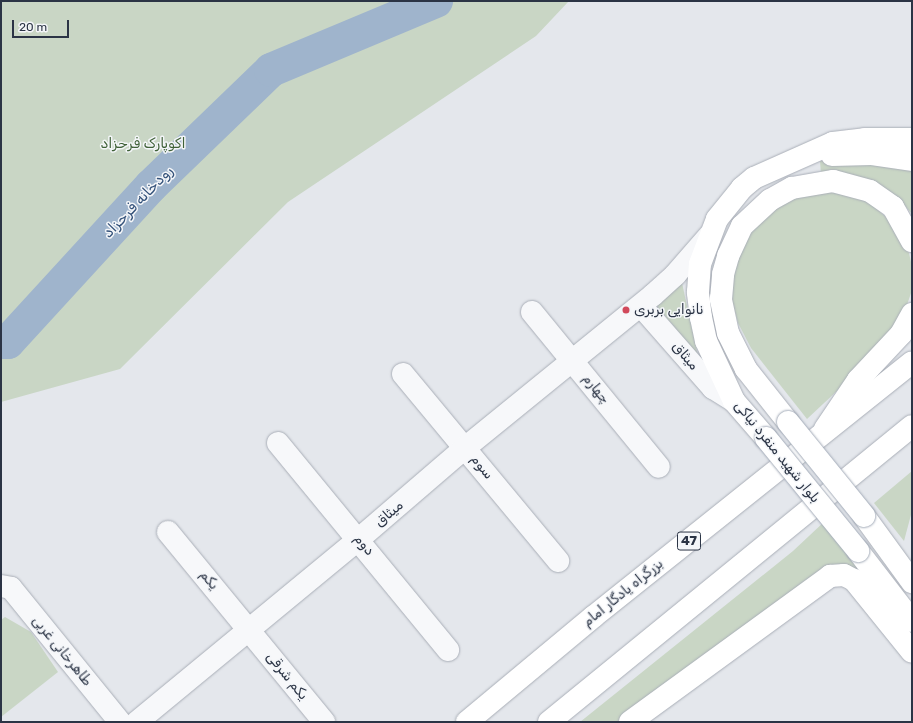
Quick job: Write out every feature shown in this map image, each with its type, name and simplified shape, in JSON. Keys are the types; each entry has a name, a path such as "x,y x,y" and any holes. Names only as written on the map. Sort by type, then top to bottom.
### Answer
{"main road":[{"name":"بلوار شهید منفرد نیاکی","path":"912,139 865,139 833,143 806,157 771,169 742,188 717,219 709,236 700,264 698,292 701,318 706,341 734,401 858,551 912,621"},
{"path":"806,157 872,154 912,160"},
{"name":"بلوار شهید منفرد نیاکی","path":"912,241 893,207 870,191 846,183 833,181 806,184 770,200 752,214 735,239 723,274 721,299 728,333 746,369 864,516 912,582"},
{"path":"893,207 912,224"},
{"path":"822,432 858,380 902,334 912,314"},
{"name":"بزرگراه یادگار امام","path":"467,722 822,432 912,362"},
{"path":"549,722 912,426"},
{"path":"630,722 830,576 844,575 854,580 912,652"}],"street":[{"name":"میثاق","path":"137,722 359,539 466,447 641,306 675,275 709,236"},
{"name":"میثاق","path":"641,306 713,388 734,401"},
{"name":"چهارم","path":"532,312 659,467"},
{"name":"سوم","path":"403,374 466,447 558,561"},
{"name":"دوم","path":"278,442 359,539 448,650"},
{"name":"یکم","path":"168,532 249,629"},
{"name":"طاهرخانی غربی","path":"1,586 11,588 120,722"},
{"name":"یکم شرقی","path":"249,629 324,722"}],"green space":[{"name":"اکوپارک فرحزاد","path":"1,1 569,1 536,36 288,202 120,369 1,402"},
{"path":"840,160 912,165 912,214 905,206 821,174 820,161"},
{"path":"822,191 843,192 868,201 888,219 908,249 912,266 912,290 902,320 854,375 807,419 751,348 738,323 732,301 733,277 740,250 754,227 776,207 797,196"},
{"path":"682,283 698,356 657,306"},
{"path":"912,471 912,511 904,541 874,503"},
{"path":"825,521 873,583 851,571 616,722 580,722 793,551"},
{"path":"5,617 31,632 58,672 1,717 1,620"}],"waterway":[{"name":"رودخانه فرحزاد","path":"1,342 8,342 151,186 271,70 436,1"}],"place":[{"name":"نانوایی بربری","path":"626,310"}]}
